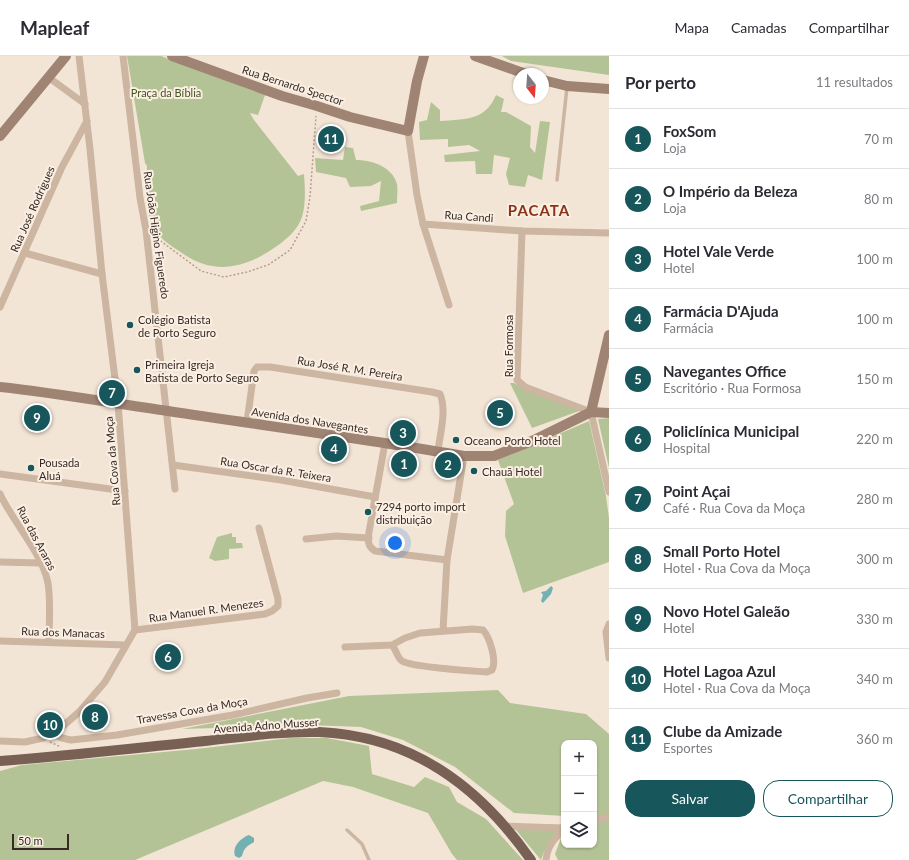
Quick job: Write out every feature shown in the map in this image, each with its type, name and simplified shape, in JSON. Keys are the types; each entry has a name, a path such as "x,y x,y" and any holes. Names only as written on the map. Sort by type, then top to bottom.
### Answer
{"main road":[{"path":"0,136 66,56"},
{"name":"Rua Bernardo Spector","path":"172,56 282,96 350,117 408,131"},
{"path":"408,131 417,81 424,56"},
{"path":"476,56 513,69"},
{"path":"549,82 567,86 609,89"},
{"path":"592,412 608,342"},
{"name":"Avenida dos Navegantes","path":"0,387 53,393 464,456 494,456 532,442 592,412 609,413"},
{"name":"Avenida Adno Musser","path":"0,761 261,735 319,732 348,735 373,740 401,749 431,763 445,772 464,786 483,804 504,826 531,860"},
{"name":"Avenida Adno Musser","path":"0,766 30,759"}],"street":[{"name":"Rua Cova da Moça","path":"78,56 87,121 102,274 118,403 135,630"},
{"name":"Rua João Higino Figueredo","path":"123,56 140,198 146,230 175,489"},
{"path":"48,77 85,104"},
{"name":"Rua José Rodrigues","path":"0,307 62,167 87,121"},
{"path":"408,131 417,196 423,224 449,305"},
{"name":"Rua Candi","path":"423,224 522,231 609,233"},
{"name":"Rua Formosa","path":"522,231 517,380 525,387 592,412"},
{"path":"25,253 102,274"},
{"name":"Rua José R. M. Pereira","path":"246,422 254,371 256,367 270,367 440,394 443,400 443,410 438,451"},
{"path":"592,412 609,492"},
{"path":"385,443 368,538 370,547 375,551 447,560"},
{"path":"443,631 447,560 464,456"},
{"name":"Rua Oscar da R. Teixera","path":"173,465 281,480 375,497"},
{"path":"0,474 125,491"},
{"name":"Rua das Araras","path":"0,494 29,542 48,583 49,642"},
{"name":"Rua Manuel R. Menezes","path":"135,630 265,614 272,611 278,606 278,598 259,528"},
{"path":"306,539 336,536 368,538"},
{"path":"0,562 40,563"},
{"path":"609,624 606,632 609,658"},
{"path":"345,647 392,645 405,638 420,633 473,629 483,630 491,645 494,663 492,670 484,672 406,663 400,659 392,645"},
{"path":"0,741 25,742 43,738 52,733 79,712 105,682 135,630"},
{"name":"Rua dos Manacas","path":"0,641 126,645"},
{"name":"Travessa Cova da Moça","path":"52,733 62,738 71,740 117,735 233,715 306,698 337,693"},
{"path":"597,820 609,817"},
{"path":"504,826 561,829"},
{"path":"546,860 549,846 561,832"}],"lane":[{"path":"557,180 567,86"},
{"path":"347,830 362,844 369,860"}],"path":[{"path":"146,230 201,272 224,277 247,272 268,265 290,250 306,221 310,197 317,106"}],"green space":[{"name":"Praça da Bíblia","path":"127,56 161,56 265,95 258,115 250,113 298,176 304,174 305,201 302,217 297,227 287,238 262,255 250,261 226,267 203,264 191,259 170,245 158,234 149,216 146,191 147,166 145,163"},
{"path":"502,56 609,56 609,75 511,61"},
{"path":"496,95 504,99 501,112 506,112 531,126 530,147 535,153 540,121 550,122 542,180 528,175 525,187 509,185 506,174 510,158 494,155 492,174 476,174 475,161 445,162 444,155 480,151 469,145 448,147 448,139 420,140 419,122 427,120 431,102 440,110 440,121 458,120 480,114 486,110"},
{"path":"345,147 353,148 356,160 368,161 380,165 391,173 397,184 397,203 361,211 360,206 379,201 381,181 371,186 350,187 346,178 316,172 315,158 343,160"},
{"path":"510,383 514,383 526,390 582,410 532,428"},
{"path":"609,418 609,468 598,419"},
{"path":"589,421 606,496 609,518 609,562 523,593 505,536 506,511 514,504 498,460"},
{"path":"232,533 232,537 236,537 236,543 242,543 243,548 229,549 229,559 215,561 209,558 217,537"},
{"path":"498,690 510,703 586,714 609,734 609,860 558,860 555,854 561,838 561,848 597,848 597,740 561,740 561,816 514,813 455,767 403,740 361,727 309,725 182,729 349,696"},
{"path":"291,738 327,738 369,746 372,774 414,787 425,777 449,787 457,802 486,819 523,860 457,860 428,813 353,787 323,781 135,860 0,860 0,771 22,765 196,749"},
{"path":"516,830 561,830 544,851 541,860"}],"water":[{"path":"551,586 553,588 551,594 543,603 541,601 543,595 541,592 546,591"},
{"path":"249,835 254,838 254,842 246,848 242,856 239,858 235,856 234,852 238,843"}],"place":[{"name":"Clube da Amizade","path":"331,139"},
{"name":"Colégio Batista de Porto Seguro","path":"130,325"},
{"name":"Primeira Igreja Batista de Porto Seguro","path":"137,370"},
{"name":"Point Açai","path":"112,393"},
{"name":"Navegantes Office","path":"500,413"},
{"name":"Novo Hotel Galeão","path":"37,418"},
{"name":"Hotel Vale Verde","path":"403,433"},
{"name":"Oceano Porto Hotel","path":"456,440"},
{"name":"Farmácia D'Ajuda","path":"334,449"},
{"name":"FoxSom","path":"404,464"},
{"name":"O Império da Beleza","path":"448,465"},
{"name":"Pousada Aluá","path":"31,468"},
{"name":"Chauã Hotel","path":"474,471"},
{"name":"7294 porto import distribuição","path":"368,512"},
{"name":"Policlínica Municipal","path":"168,657"},
{"name":"Small Porto Hotel","path":"95,717"},
{"name":"Hotel Lagoa Azul","path":"50,725"}],"district":[{"name":"PACATA","path":"539,210"}]}
